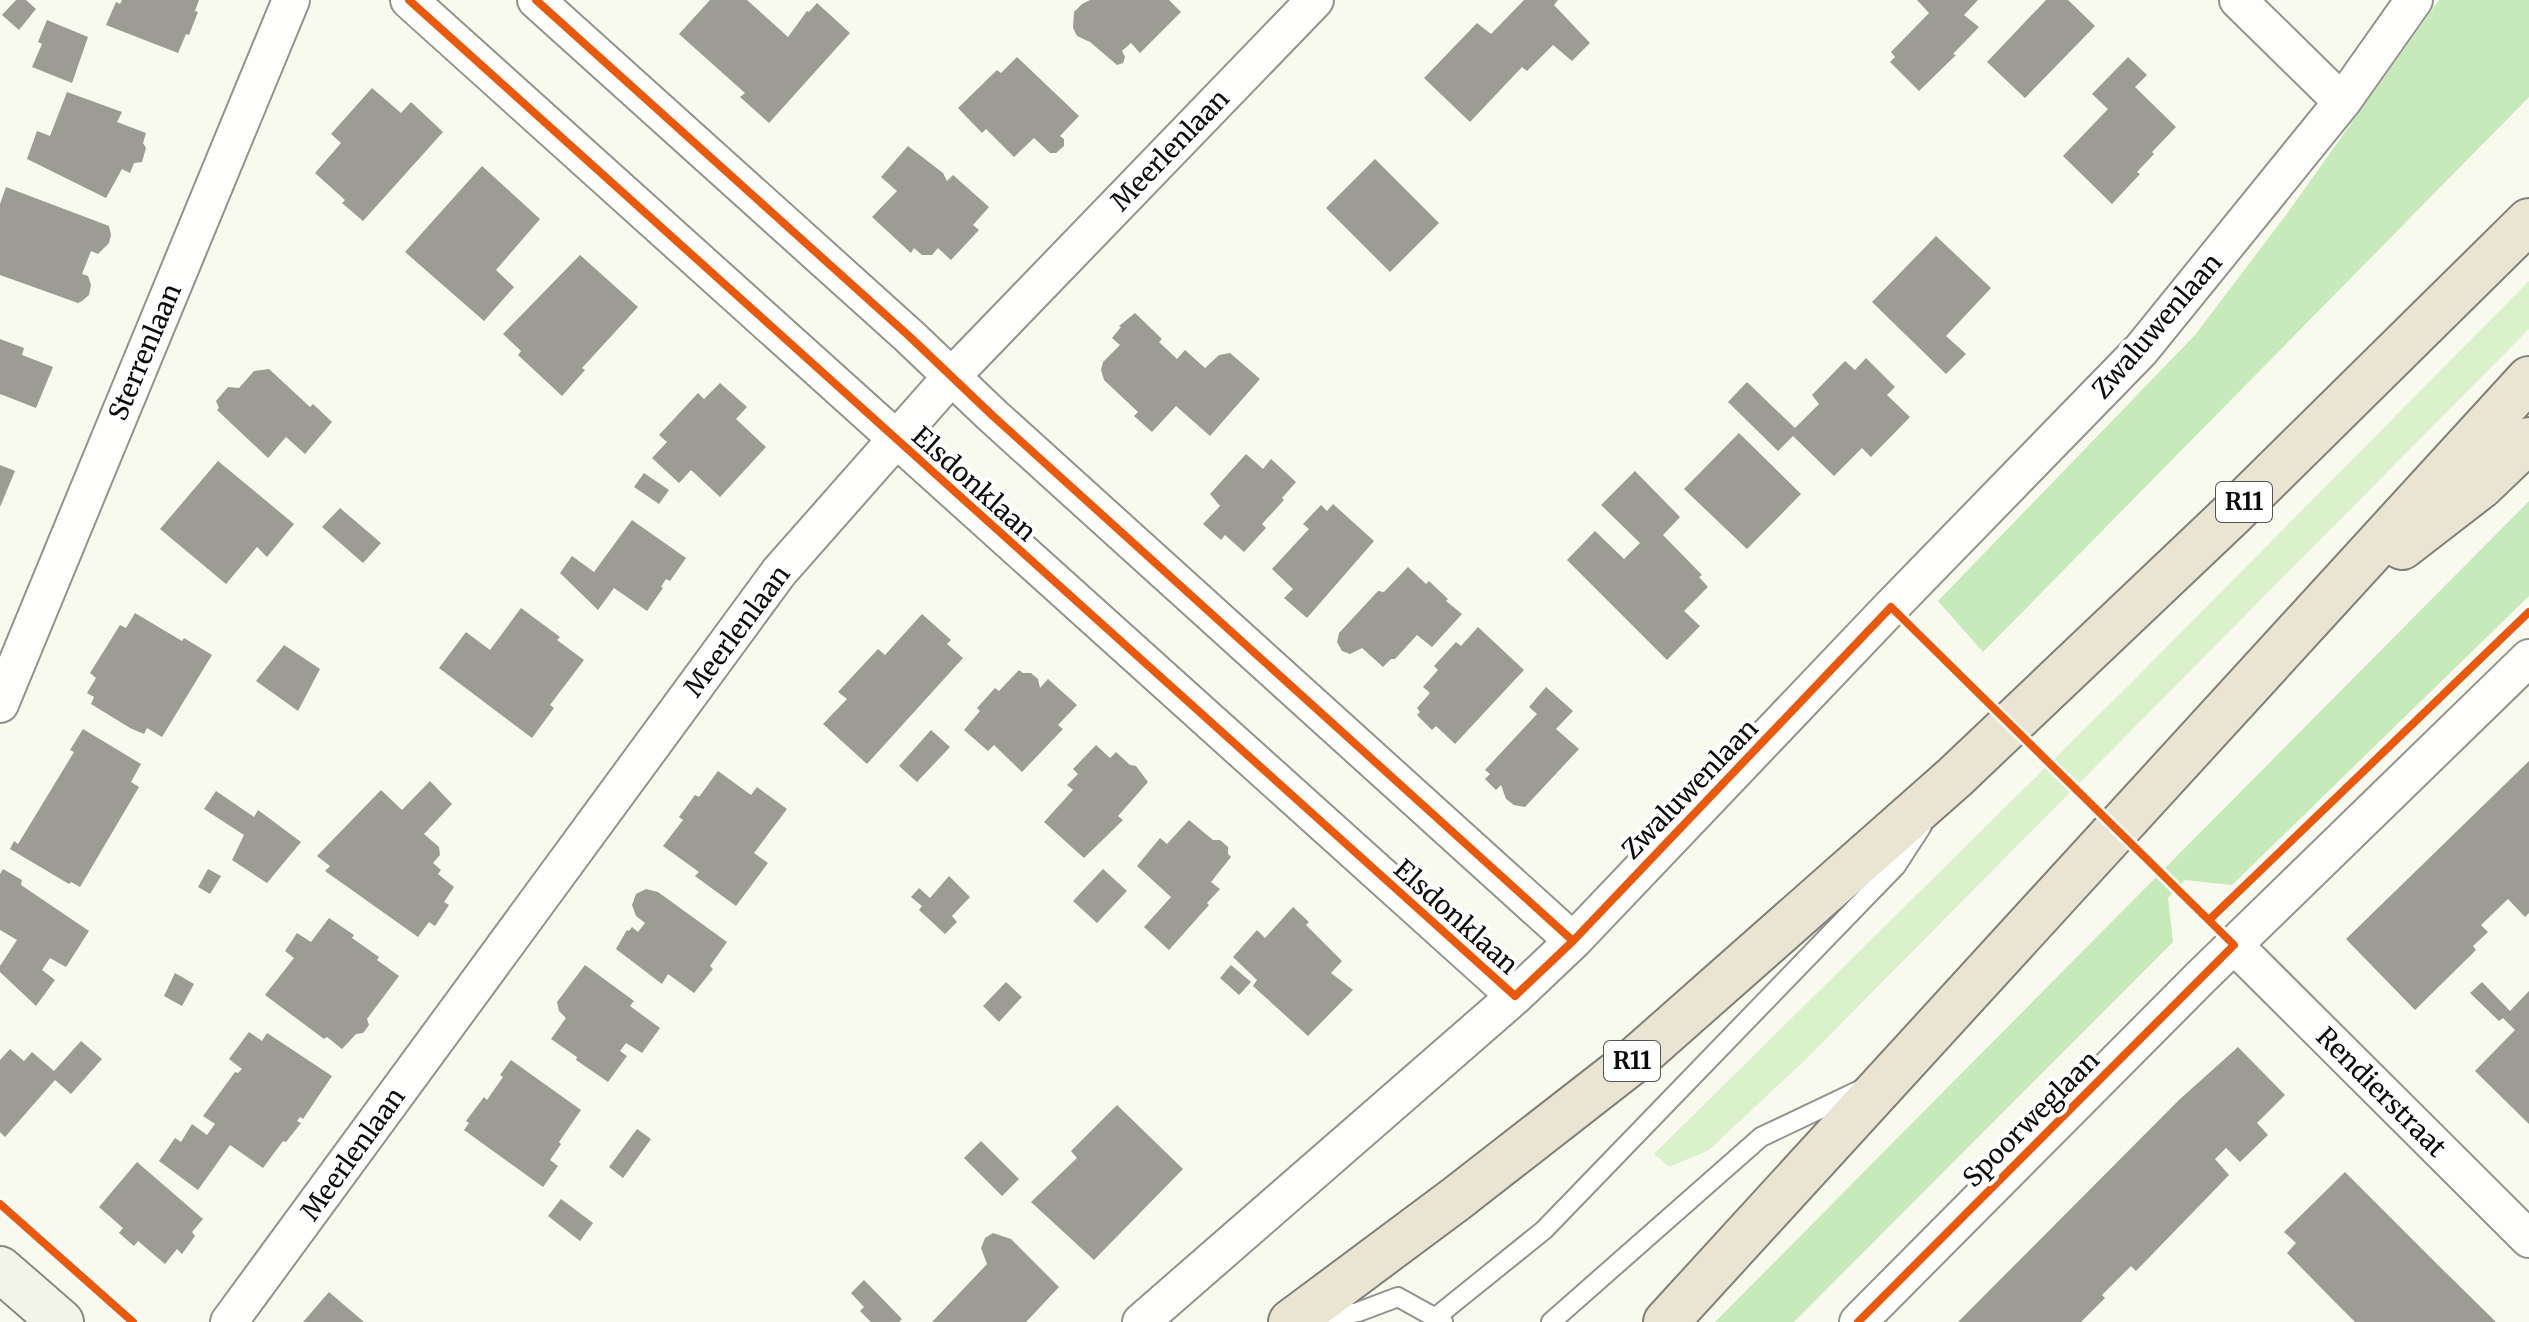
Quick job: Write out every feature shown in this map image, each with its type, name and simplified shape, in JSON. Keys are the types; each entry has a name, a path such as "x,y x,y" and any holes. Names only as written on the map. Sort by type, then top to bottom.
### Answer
{"highway":[{"name":"R11","path":"1291,1322 1637,1058 1955,777 2232,514 2529,221"},
{"path":"1666,1322 2529,379"},
{"path":"2307,619 2481,486 2529,440"}],"main road":[{"path":"0,1269 61,1322"}],"street":[{"name":"Sterrenlaan","path":"0,704 291,0"},
{"name":"Elsdonklaan","path":"409,0 1515,996"},
{"path":"536,0 898,325 951,377 1573,941"},
{"name":"Meerlenlaan","path":"229,1322 779,572 951,377 1315,0"},
{"path":"2238,0 2342,102"},
{"name":"Zwaluwenlaan","path":"1141,1322 1515,996 1573,941 1880,618 2141,350 2342,102 2414,0"},
{"name":"Spoorweglaan","path":"1858,1322 2234,945 2529,658"},
{"name":"Rendierstraat","path":"2234,945 2529,1239"}],"lane":[{"path":"1298,1322 1358,1312 1398,1297 1440,1320 1544,1230 1896,866 1955,777"},
{"path":"1551,1322 1761,1137 1889,1077"}],"green space":[{"path":"2439,0 2529,0 2529,97 1983,652 1938,601 2195,335 2286,215"},
{"path":"2529,281 2529,329 1804,1061 1709,1150 1669,1167 1654,1154 2128,686"},
{"path":"2529,501 2529,596 2232,885 2185,880 2168,898 2173,942 1794,1322 1715,1322"}],"building":[{"path":"16,0 26,0 36,9 19,30 2,15"},
{"path":"122,0 199,0 189,35 186,34 178,53 106,25 116,2 120,4"},
{"path":"710,0 747,0 788,37 807,11 817,3 850,33 769,123 740,97 745,93 679,34"},
{"path":"1090,0 1169,0 1181,12 1140,53 1131,43 1122,51 1125,57 1123,63 1117,65 1090,42 1077,36 1073,28 1074,12"},
{"path":"1524,0 1558,0 1554,5 1590,43 1572,61 1553,45 1527,71 1522,67 1470,122 1424,78 1477,23 1491,34"},
{"path":"1917,0 1978,0 1964,15 1979,27 1919,91 1890,62 1895,57 1891,52 1929,13"},
{"path":"2046,0 2068,0 2095,26 2025,98 1987,62"},
{"path":"47,20 88,37 72,83 32,67 42,44 38,42"},
{"path":"1017,57 1079,116 1060,136 1064,139 1064,146 1056,153 1050,153 1034,138 1014,157 986,129 982,133 958,108 997,70 1001,73"},
{"path":"2128,57 2147,75 2135,87 2176,127 2152,152 2154,154 2137,172 2140,174 2112,204 2063,156 2108,109 2092,94"},
{"path":"372,88 401,113 411,102 443,132 363,221 315,173 341,143 331,134"},
{"path":"67,92 122,112 117,122 146,133 142,162 134,163 130,173 122,169 106,198 27,159 37,131 50,136"},
{"path":"908,146 943,173 947,181 953,175 989,207 973,225 979,230 951,260 938,248 932,255 922,255 914,248 911,253 872,217 897,191 881,177"},
{"path":"1375,159 1439,223 1390,272 1326,208"},
{"path":"482,166 540,219 496,270 514,287 484,321 405,252"},
{"path":"6,187 109,226 109,243 98,254 91,251 82,274 88,276 91,285 89,295 82,301 78,303 0,275 0,204"},
{"path":"1936,236 1991,288 1946,336 1966,354 1946,374 1872,302"},
{"path":"580,255 638,307 582,368 585,370 562,396 518,355 521,351 503,334"},
{"path":"1135,313 1162,339 1159,342 1177,359 1185,350 1205,368 1219,355 1230,353 1260,379 1210,436 1176,406 1152,432 1134,416 1138,412 1104,380 1101,370 1103,362 1120,345 1112,338 1119,326"},
{"path":"0,339 24,348 22,355 53,367 36,408 0,394"},
{"path":"1866,358 1895,387 1887,395 1910,417 1871,457 1862,448 1834,476 1793,436 1778,451 1728,402 1747,382 1795,428 1819,404 1812,395 1845,361 1855,370"},
{"path":"269,369 310,407 313,404 332,422 305,454 286,437 268,458 217,410 216,401 228,387 239,388 254,371"},
{"path":"720,383 747,407 736,419 766,447 720,497 691,470 679,483 652,458 667,442 659,435 698,393 704,399"},
{"path":"1739,433 1801,494 1747,549 1684,489"},
{"path":"1246,454 1263,469 1271,459 1296,482 1262,524 1266,528 1244,552 1225,535 1221,540 1203,524 1220,506 1210,494"},
{"path":"218,461 294,524 267,557 257,547 226,584 160,529"},
{"path":"0,465 15,471 0,507"},
{"path":"1635,471 1680,517 1663,535 1702,575 1699,577 1708,587 1684,611 1700,626 1667,660 1567,560 1595,531 1624,559 1640,543 1601,505"},
{"path":"644,473 669,490 659,504 634,487"},
{"path":"1333,504 1374,541 1307,618 1284,598 1293,589 1272,569 1309,529 1303,524 1321,505 1327,511"},
{"path":"340,508 381,543 363,563 322,527"},
{"path":"632,520 686,558 670,581 666,579 647,611 614,588 598,610 560,573 572,556 594,572"},
{"path":"1408,567 1426,584 1429,581 1462,614 1432,647 1417,635 1383,667 1362,648 1350,654 1342,651 1337,642 1339,633 1378,591 1384,592"},
{"path":"521,608 560,637 557,640 584,660 550,705 554,708 532,738 439,668 466,632 490,650"},
{"path":"135,613 212,655 162,737 147,728 144,734 130,728 91,704 94,697 87,693 96,678 90,673 120,625 126,628"},
{"path":"922,614 951,640 947,644 963,658 867,764 823,724 847,699 838,692 878,649 885,655"},
{"path":"1478,627 1524,670 1455,744 1436,726 1432,730 1417,715 1420,712 1417,708 1430,693 1423,687 1438,670 1434,666 1456,642 1461,646"},
{"path":"284,645 320,669 298,711 256,681"},
{"path":"1019,670 1031,673 1038,679 1040,688 1048,679 1077,705 1058,725 1063,729 1022,772 994,745 988,751 964,730 980,711 977,708 995,688 999,691"},
{"path":"1546,687 1573,711 1556,729 1579,749 1525,807 1514,805 1506,799 1501,785 1496,790 1485,779 1490,774 1485,770 1537,714 1529,707"},
{"path":"83,729 141,764 131,782 139,787 80,887 71,882 69,884 10,849 14,841 18,844 40,808 74,752 70,750"},
{"path":"931,730 950,747 917,782 899,766"},
{"path":"1096,745 1110,758 1116,752 1130,765 1136,766 1148,782 1118,816 1123,820 1084,858 1044,822 1073,790 1067,785 1078,774 1073,769"},
{"path":"2529,761 2529,913 2525,917 2508,899 2481,925 2488,932 2473,946 2476,950 2415,1010 2346,939"},
{"path":"718,771 751,795 757,787 787,809 754,853 768,863 736,906 695,876 699,872 663,846 683,820 679,817 695,795 699,797"},
{"path":"430,781 452,804 424,834 439,847 440,855 433,863 441,870 438,874 454,887 444,902 449,905 435,926 429,922 418,937 325,871 330,866 317,856 381,790 402,810"},
{"path":"216,791 254,817 258,810 301,842 267,883 232,860 244,835 204,809"},
{"path":"1189,820 1213,840 1220,840 1228,847 1231,857 1211,882 1220,889 1169,950 1144,927 1171,897 1137,866 1160,838 1167,844"},
{"path":"3,869 22,880 21,885 89,931 66,967 50,958 42,970 55,980 36,1006 0,972 0,966 17,940 0,930 0,874"},
{"path":"208,869 221,876 210,894 198,887"},
{"path":"1103,869 1127,891 1097,923 1073,901"},
{"path":"949,876 970,897 952,916 957,922 945,934 919,910 922,906 911,897 919,888 930,898"},
{"path":"646,889 658,892 727,942 710,966 713,969 694,993 668,974 662,984 616,949 627,930 632,927 638,932 645,923 636,916 632,905 636,894"},
{"path":"1293,907 1309,922 1306,925 1342,961 1331,973 1353,990 1308,1036 1253,986 1257,980 1233,957 1257,930 1265,938"},
{"path":"329,918 354,935 352,938 399,976 367,1019 369,1025 363,1033 356,1034 342,1049 265,995 294,958 285,951 297,933 311,942"},
{"path":"585,965 634,1001 630,1006 660,1028 642,1053 626,1043 620,1051 627,1056 608,1082 551,1039 566,1018 559,1011 557,1002"},
{"path":"1231,965 1251,982 1239,995 1220,978"},
{"path":"175,973 194,984 182,1006 164,996"},
{"path":"1006,982 1022,997 999,1022 983,1006"},
{"path":"2482,982 2510,1011 2529,991 2529,1124 2475,1071 2515,1030 2503,1018 2499,1021 2470,993"},
{"path":"249,1032 262,1041 267,1033 332,1076 303,1119 300,1117 297,1121 301,1123 263,1168 230,1145 198,1190 159,1161 175,1138 181,1142 192,1124 207,1135 215,1124 203,1116 235,1072 242,1069 229,1059"},
{"path":"81,1041 102,1059 71,1094 55,1080 5,1137 0,1132 0,1060 10,1049 24,1061 32,1052 54,1071"},
{"path":"2238,1047 2285,1095 2257,1123 2268,1135 2240,1162 2226,1148 2215,1159 2229,1175 2136,1271 2131,1266 2081,1322 1958,1322 2179,1100"},
{"path":"511,1060 581,1110 550,1160 558,1166 543,1187 464,1130 469,1123 466,1121 484,1097 487,1100"},
{"path":"1117,1105 1183,1169 1094,1260 1031,1202 1077,1158 1071,1151"},
{"path":"637,1129 651,1139 623,1178 609,1167"},
{"path":"981,1141 1019,1179 1002,1196 964,1158"},
{"path":"137,1162 203,1219 192,1232 195,1236 182,1254 177,1249 165,1264 138,1241 134,1246 119,1233 123,1228 99,1207"},
{"path":"2345,1172 2496,1322 2355,1322 2287,1253 2296,1243 2284,1232"},
{"path":"561,1199 593,1223 580,1241 548,1216"},
{"path":"993,1233 1011,1239 1059,1287 1026,1322 932,1322 987,1264 981,1248 985,1238"},
{"path":"864,1280 902,1319 899,1322 871,1322 860,1311 864,1307 851,1293"},
{"path":"329,1292 364,1322 303,1322"}],"cycle path":[{"path":"409,0 1515,996 1573,941 1891,607 2234,945 1858,1322"},
{"path":"536,0 1573,941"},
{"path":"2209,920 2529,612"},
{"path":"0,1204 133,1322"}]}
